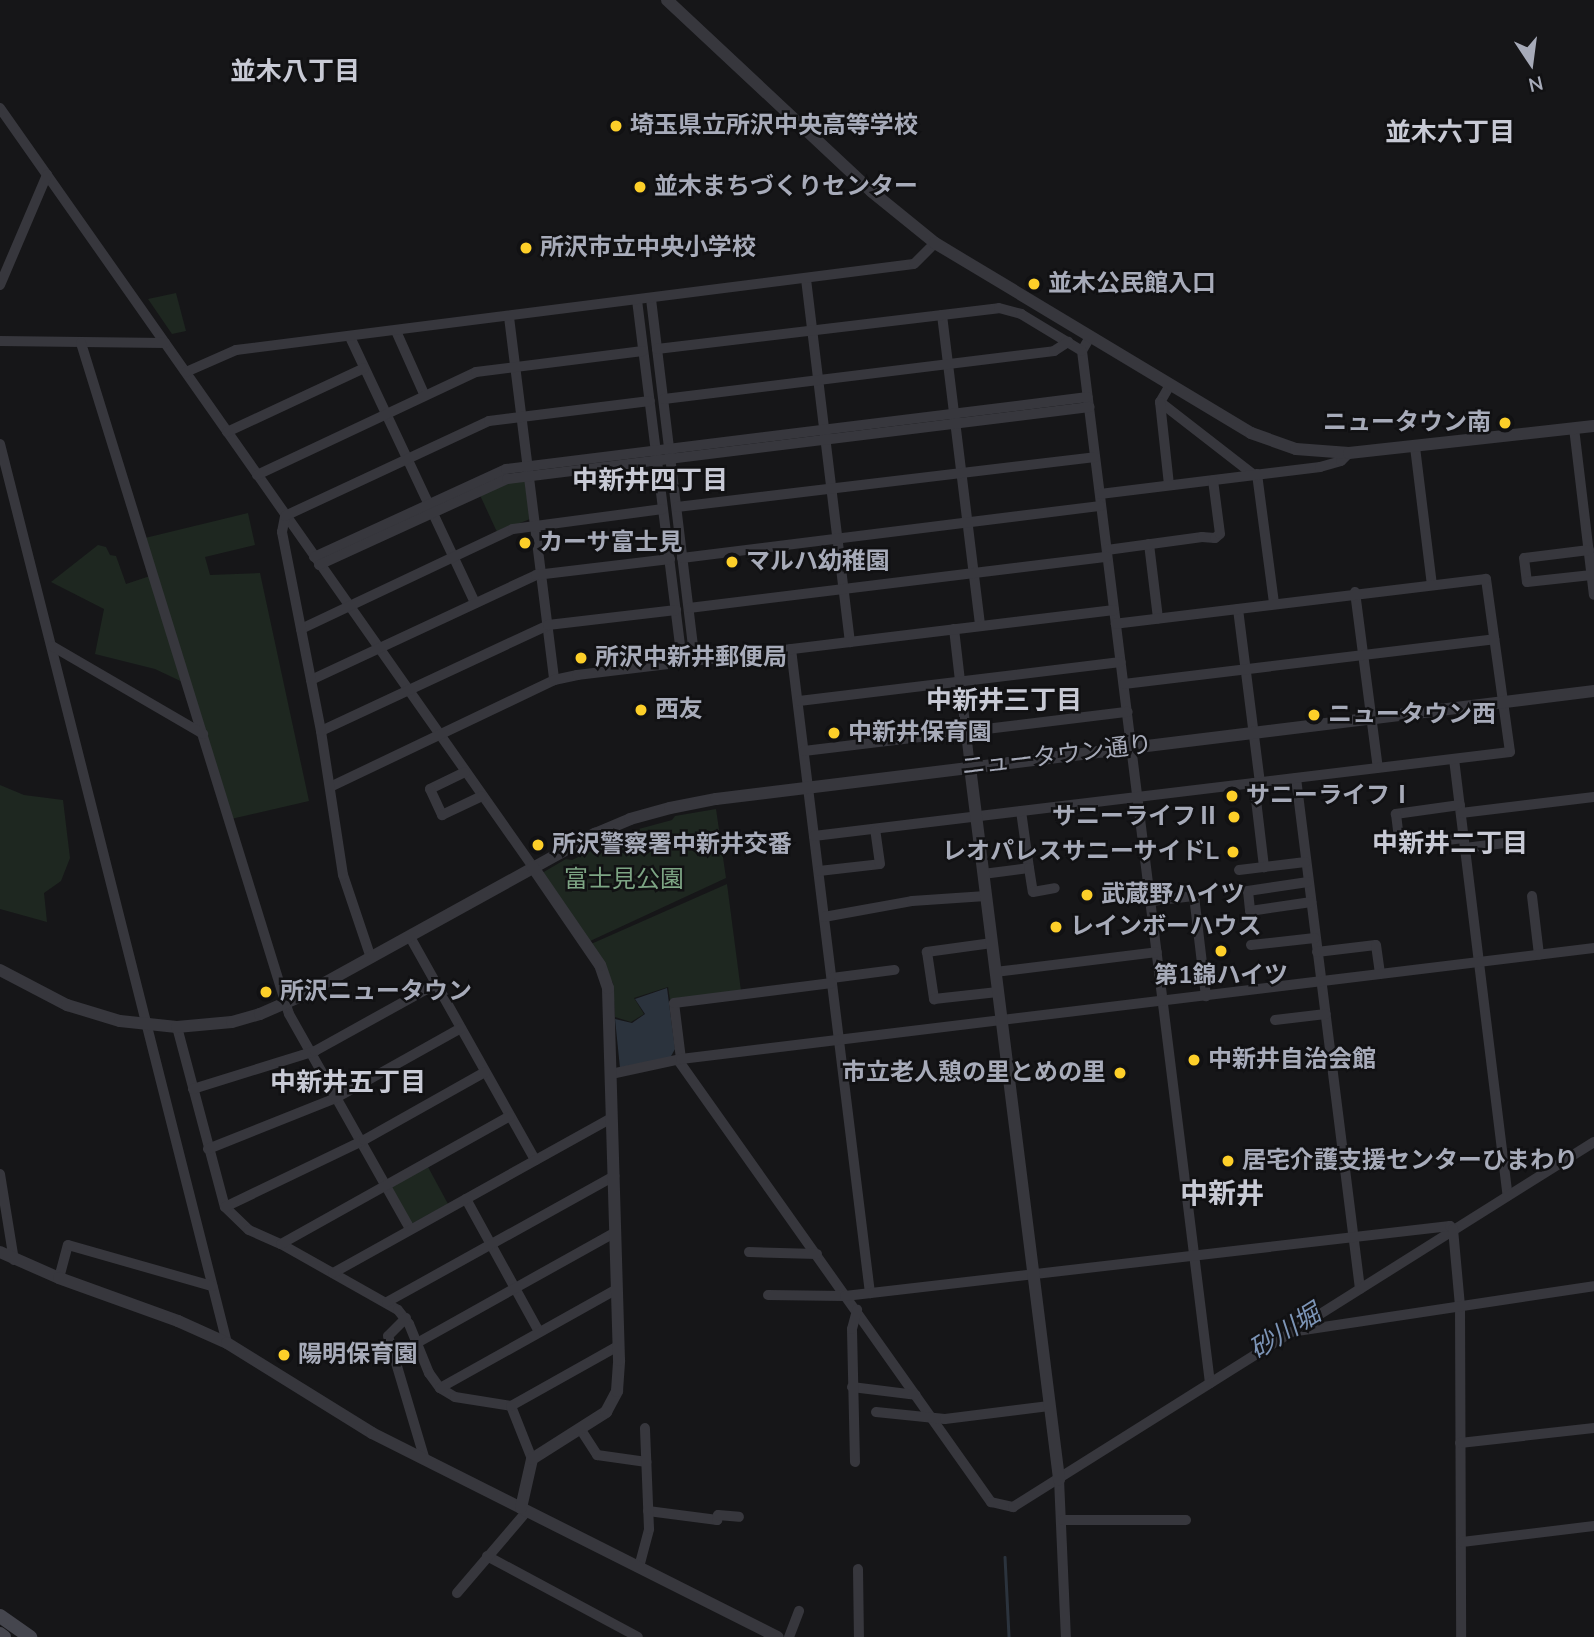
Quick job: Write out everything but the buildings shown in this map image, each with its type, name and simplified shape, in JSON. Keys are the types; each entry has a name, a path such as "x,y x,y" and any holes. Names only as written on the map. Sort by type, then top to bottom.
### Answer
{"main road":[{"path":"0,1616 30,1637"},
{"path":"0,1634 5,1637"}],"street":[{"path":"667,0 871,191 935,243 1266,440 1296,449 1349,453 1594,426"},
{"path":"0,108 533,867 605,975 609,997 618,1384 615,1398 600,1418 532,1459"},
{"path":"0,285 47,175"},
{"path":"186,372 236,350 914,264 935,243"},
{"path":"806,279 850,642"},
{"path":"651,299 695,661"},
{"path":"637,300 682,662"},
{"path":"657,349 1007,309 1021,314 1082,351"},
{"path":"942,315 980,625"},
{"path":"509,317 554,680"},
{"path":"396,331 424,394"},
{"path":"351,337 363,368 475,603"},
{"path":"1090,337 1082,351 1210,1383"},
{"path":"0,341 165,343"},
{"path":"664,399 1054,351 1068,342"},
{"path":"81,343 286,1003 311,1053 410,1229"},
{"path":"257,475 424,394 476,372 643,351"},
{"path":"227,432 363,368"},
{"path":"1169,485 1160,402 1170,385"},
{"path":"285,516 489,421 650,401"},
{"path":"317,561 430,508 529,471 1089,402"},
{"path":"1160,402 1256,475 1274,603"},
{"path":"1574,428 1594,594"},
{"path":"0,444 227,1343"},
{"path":"1415,447 1432,585"},
{"path":"1100,494 1320,467 1341,461 1349,453"},
{"path":"677,507 1095,457"},
{"path":"689,608 974,572 1107,553 1149,544 1202,537 1215,538 1220,534 1213,480"},
{"path":"682,558 1101,506"},
{"path":"301,629 513,528 663,509"},
{"path":"285,516 282,532 321,731 345,882 371,958"},
{"path":"1149,544 1158,618"},
{"path":"1591,556 1524,558 1527,583 1592,575"},
{"path":"311,680 541,575 670,559"},
{"path":"814,836 1510,752 1486,579 1355,592 1116,624"},
{"path":"1355,592 1378,768"},
{"path":"1238,608 1253,732 1264,867"},
{"path":"321,731 548,625 676,610"},
{"path":"330,787 554,680 1114,610"},
{"path":"954,629 1059,1479 1063,1520 1066,1637"},
{"path":"1124,684 1494,639"},
{"path":"52,646 203,734"},
{"path":"791,649 870,1293"},
{"path":"799,701 1121,662"},
{"name":"ニュータウン通り","path":"0,970 67,1005 91,1014 146,1026 177,1027 232,1021 286,1003 595,834 647,813 699,801 1594,691"},
{"path":"804,751 1128,712"},
{"path":"1454,759 1508,1196"},
{"path":"465,772 430,789 443,815 482,796"},
{"path":"1296,778 1360,1289"},
{"path":"1521,841 1400,846 1396,814 1594,797"},
{"path":"1021,811 1033,892 1055,888"},
{"path":"818,871 880,863 875,830"},
{"path":"1239,870 1306,862"},
{"path":"983,874 1029,868"},
{"path":"1308,882 1248,891 1250,911 1311,902"},
{"path":"824,917 912,901 986,896"},
{"path":"1151,901 1194,896 1206,996"},
{"path":"1532,896 1539,955"},
{"path":"410,937 535,1160"},
{"path":"1251,945 1315,938"},
{"path":"992,943 927,952 934,999 998,992"},
{"path":"1317,952 1376,945 1380,975"},
{"path":"611,1074 680,1059 1594,948"},
{"path":"995,972 1157,952"},
{"path":"894,970 674,1003 680,1059 991,1502 1013,1507 1594,1142"},
{"path":"193,1089 311,1053 436,984"},
{"path":"1275,1020 1326,1014"},
{"path":"177,1027 225,1207 249,1230 281,1244 387,1302 406,1318 429,1373 440,1388 455,1398 511,1406 618,1346"},
{"path":"208,1149 336,1098 461,1028"},
{"path":"225,1207 360,1142 485,1072"},
{"path":"281,1244 510,1116"},
{"path":"333,1273 612,1118"},
{"path":"0,1174 14,1260"},
{"path":"387,1302 614,1176"},
{"path":"466,1199 539,1332"},
{"path":"768,1295 845,1296 1450,1226 1453,1229"},
{"path":"1453,1229 1460,1306 1461,1637"},
{"path":"417,1343 615,1232"},
{"path":"59,1278 68,1245 212,1286"},
{"path":"0,1252 14,1260 178,1321 227,1343 372,1433 778,1637"},
{"path":"749,1252 817,1254"},
{"path":"1293,1331 1594,1286"},
{"path":"440,1388 617,1289"},
{"path":"855,1462 852,1329 857,1310"},
{"path":"406,1318 388,1335 425,1460"},
{"path":"852,1387 916,1395"},
{"path":"457,1593 524,1510 532,1459 511,1406"},
{"path":"876,1412 934,1419 1049,1406"},
{"path":"639,1567 649,1529 645,1428"},
{"path":"1460,1443 1594,1428"},
{"path":"581,1430 597,1455 647,1462"},
{"path":"648,1511 717,1520 718,1515 740,1517"},
{"path":"1063,1520 1186,1520"},
{"path":"1462,1542 1594,1526"},
{"path":"487,1556 638,1637"},
{"path":"858,1569 859,1637"},
{"path":"789,1637 799,1611"}],"green space":[{"path":"176,293 186,331 172,334 148,299"},
{"path":"522,479 525,482 530,519 497,532 479,493"},
{"path":"248,513 255,545 205,557 210,575 260,573 309,801 231,819 191,686 155,669 95,654 104,609 51,582 98,545 106,547 110,555 116,556 126,584 156,574 145,538"},
{"path":"0,785 24,795 63,800 70,858 61,881 44,893 47,922 0,909"},
{"name":"富士見公園","path":"716,809 726,878 588,942 542,873 566,859 572,860 635,830 672,820 675,816"},
{"path":"727,884 741,991 670,1000 668,987 634,998 644,1014 631,1022 615,1017 613,983 591,944"},
{"path":"428,1167 448,1204 411,1224 390,1187"}],"shaded area":[{"path":"667,988 675,1049 670,1058 620,1068 615,1019 632,1023 645,1014 635,999"}],"waterway":[{"name":"砂川堀","path":"1005,1557 1009,1637"}],"place":[{"name":"埼玉県立所沢中央高等学校","path":"616,126"},
{"name":"並木まちづくりセンター","path":"640,187"},
{"name":"所沢市立中央小学校","path":"526,248"},
{"name":"並木公民館入口","path":"1034,284"},
{"name":"ニュータウン南","path":"1505,423"},
{"name":"カーサ富士見","path":"525,543"},
{"name":"マルハ幼稚園","path":"732,562"},
{"name":"所沢中新井郵便局","path":"581,658"},
{"name":"西友","path":"641,710"},
{"name":"ニュータウン西","path":"1314,715"},
{"name":"中新井保育園","path":"834,733"},
{"name":"サニーライフⅠ","path":"1232,796"},
{"name":"サニーライフⅡ","path":"1234,817"},
{"name":"所沢警察署中新井交番","path":"538,845"},
{"name":"レオパレスサニーサイドL","path":"1233,852"},
{"name":"武蔵野ハイツ","path":"1087,895"},
{"name":"レインボーハウス","path":"1056,927"},
{"name":"第1錦ハイツ","path":"1221,951"},
{"name":"所沢ニュータウン","path":"266,992"},
{"name":"中新井自治会館","path":"1194,1060"},
{"name":"市立老人憩の里とめの里","path":"1120,1073"},
{"name":"居宅介護支援センターひまわり","path":"1228,1161"},
{"name":"陽明保育園","path":"284,1355"}],"district":[{"name":"並木八丁目","path":"295,72"},
{"name":"並木六丁目","path":"1450,133"},
{"name":"中新井四丁目","path":"650,481"},
{"name":"中新井三丁目","path":"1004,701"},
{"name":"中新井二丁目","path":"1450,844"},
{"name":"中新井五丁目","path":"348,1083"},
{"name":"中新井","path":"1222,1194"}]}
